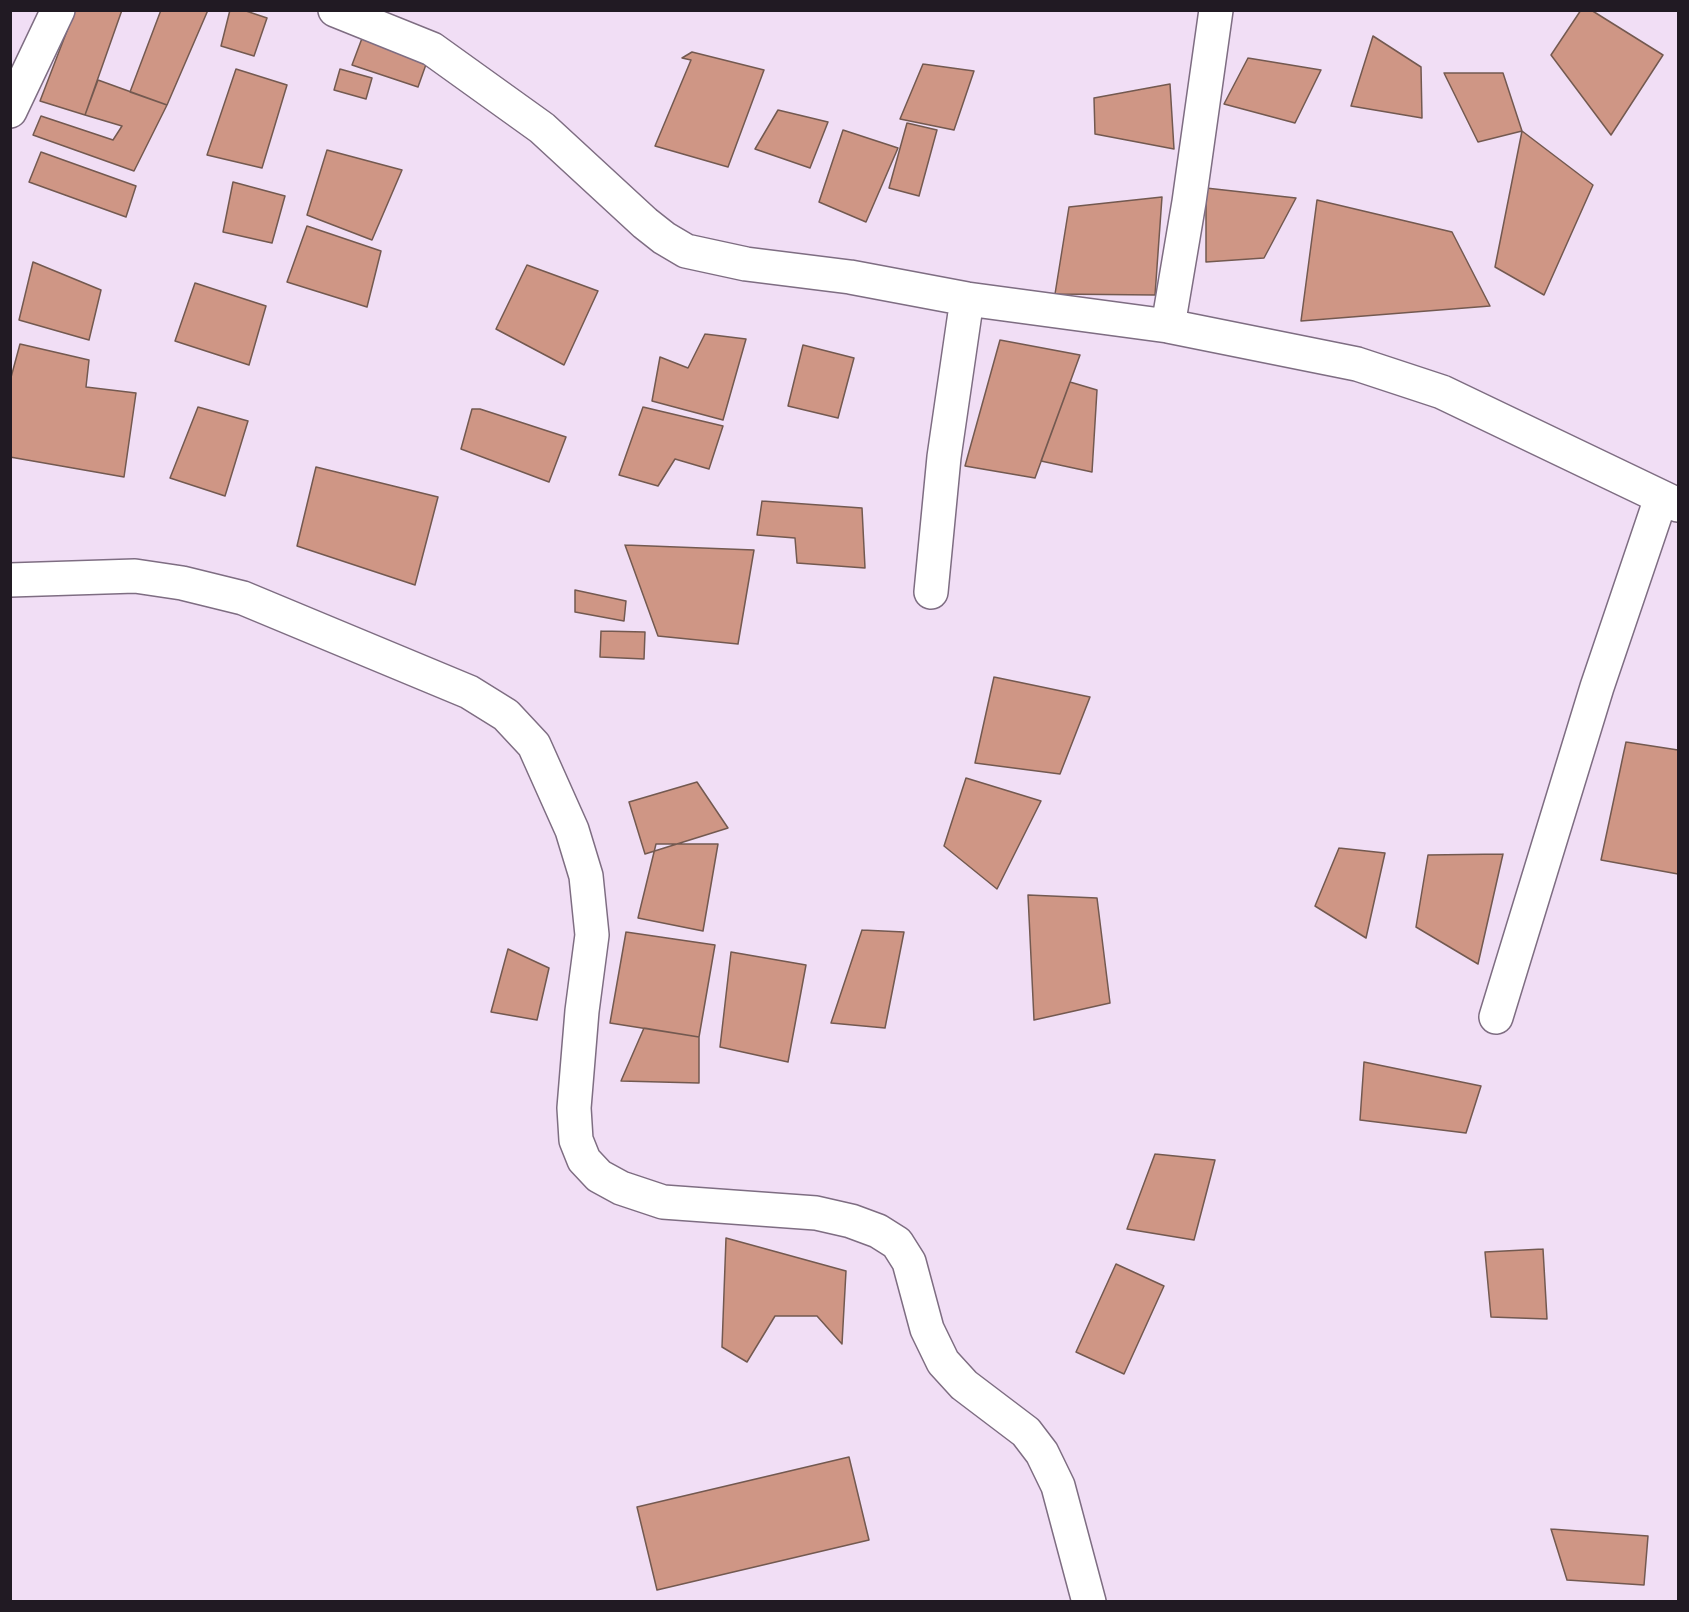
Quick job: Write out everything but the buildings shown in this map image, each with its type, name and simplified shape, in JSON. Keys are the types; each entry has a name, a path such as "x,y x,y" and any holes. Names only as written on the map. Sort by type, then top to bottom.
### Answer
{"street":[{"path":"10,111 58,10"},
{"path":"335,10 432,49 542,128 645,223 686,251 746,264 850,277 967,298 1168,326 1357,364 1442,392 1670,502 1597,687 1496,1017"},
{"path":"1168,326 1190,202 1216,10"},
{"path":"931,592 944,457 967,298"},
{"path":"10,580 135,576 182,583 243,598 469,692 506,715 534,745 572,830 586,876 592,935 574,1108 576,1140 584,1160 599,1176 621,1188 663,1202 816,1213 851,1221 878,1231 897,1243 909,1262 927,1329 943,1362 964,1385 1026,1432 1042,1453 1062,1497 1089,1602"}]}
